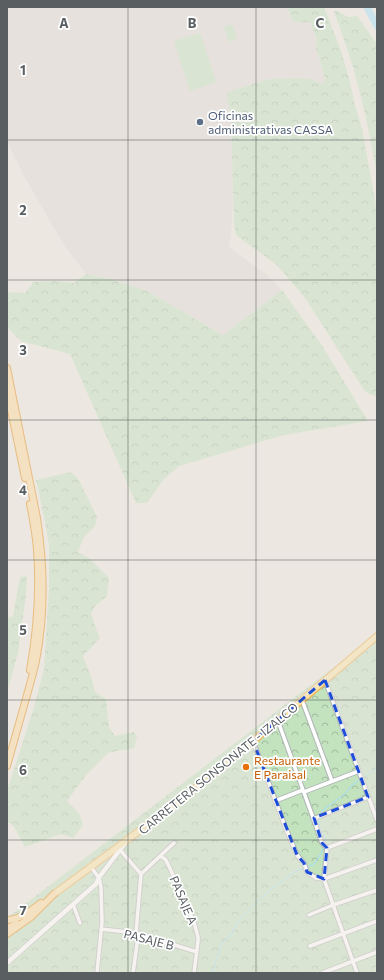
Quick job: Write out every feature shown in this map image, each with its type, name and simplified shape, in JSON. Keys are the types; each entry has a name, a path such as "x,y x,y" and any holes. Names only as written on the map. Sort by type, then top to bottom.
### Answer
{"highway":[{"path":"7,368 40,537 42,591 36,661 7,766"},
{"path":"7,391 35,533 38,567 37,604 30,671 7,750"},
{"path":"7,920 20,917 54,894"},
{"path":"7,928 22,921 54,894"},
{"path":"7,934 31,917 54,894"}],"main road":[{"name":"CARRETERA SONSONATE - IZALCO","path":"54,894 208,778 278,721 377,636"}],"street":[{"path":"325,680 377,820"},
{"path":"302,700 332,781"},
{"path":"278,721 303,791 315,818 322,843 327,847"},
{"path":"253,741 297,855 304,862 307,872 316,878 324,879 377,860"},
{"path":"275,801 360,773"},
{"path":"315,818 368,796"},
{"path":"327,847 377,829"},
{"path":"7,963 96,884 126,841"},
{"path":"134,973 138,937 136,933 141,874 174,844"},
{"path":"327,847 324,879 357,973"},
{"path":"120,850 141,874"},
{"name":"PASAJE A","path":"160,856 165,858 194,922 198,937 194,973"},
{"path":"91,867 99,878 101,888 101,929 97,973"},
{"path":"309,915 377,890"},
{"path":"73,904 80,923"},
{"path":"310,946 377,921"},
{"name":"PASAJE B","path":"101,929 136,933 197,952"},
{"path":"322,973 377,952"}],"highlighted area":[{"path":"325,680 368,797 314,818 322,843 327,848 324,879 307,872 304,863 297,855 253,741"}],"shaded area":[{"path":"7,7 287,7 293,22 310,22 317,41 316,47 325,79 323,85 311,79 269,79 227,92 231,122 233,198 229,247 266,274 282,290 223,335 147,291 115,280 86,274 64,245 25,178 7,140"}],"green space":[{"path":"287,7 324,7 340,48 362,129 377,218 377,396 371,395 364,390 305,298 277,265 236,235 234,224 231,122 227,92 269,79 311,79 323,84 325,79 316,47 317,41 310,22 293,22"},
{"path":"334,11 338,11 348,17 357,16 377,44 377,176 357,81"},
{"path":"232,24 237,39 229,42 224,27"},
{"path":"200,33 216,82 190,91 174,41"},
{"path":"86,274 114,280 147,291 223,335 282,290 321,344 368,421 284,435 179,466 164,479 147,503 136,503 70,354 21,341 8,328 7,324 7,292 25,293 34,282 56,281 74,283"},
{"path":"71,472 79,480 97,517 95,526 84,537 78,552 89,558 109,578 107,596 95,606 91,613 100,638 83,656 91,676 95,692 106,699 109,727 115,736 134,732 137,737 134,748 108,753 86,775 67,801 79,813 83,825 73,838 61,834 25,847 13,825 7,822 7,791 34,707 44,669 49,587 49,545 36,480"},
{"path":"27,576 26,595 18,653 7,692 7,618 13,616 20,577"},
{"path":"377,634 377,973 7,973 7,918"}],"waterway":[{"path":"367,7 377,26"},
{"path":"319,815 323,810 345,794 352,785 377,768"},
{"path":"319,819 320,829 326,839 324,844"},
{"path":"212,973 222,943 231,935 239,920 271,889 294,872 314,864 324,847"}],"place":[{"name":"Oficinas administrativas CASSA","path":"200,122"},
{"name":"Restaurante E Paraisal","path":"246,767"}]}
